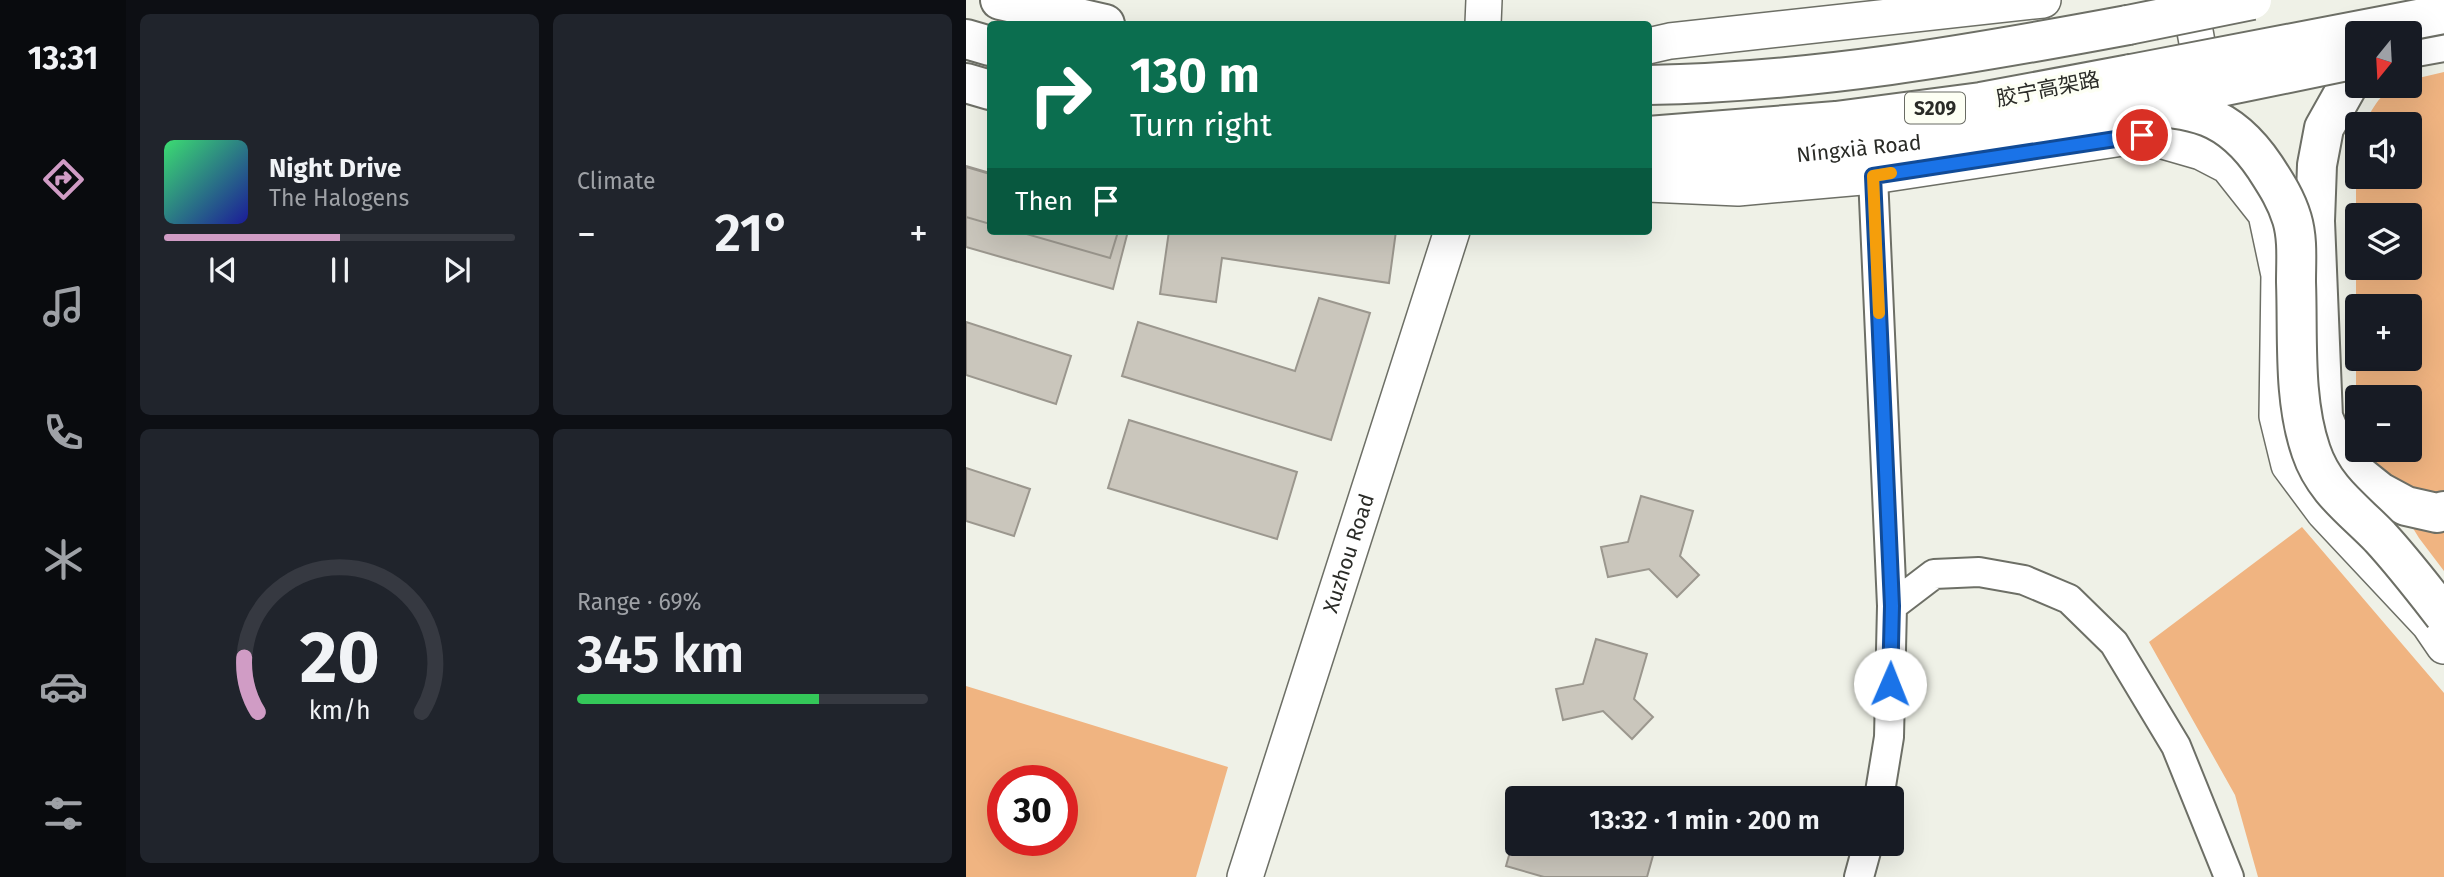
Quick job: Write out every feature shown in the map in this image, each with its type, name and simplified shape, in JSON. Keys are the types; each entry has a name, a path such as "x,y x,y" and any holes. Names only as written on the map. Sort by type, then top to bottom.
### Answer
{"main road":[{"path":"1000,0 1092,21"},
{"path":"2128,24 2181,0"},
{"name":"S209","path":"1652,85 1735,83 1940,60 2252,0"},
{"name":"胶宁高架路","path":"1652,136 1836,121 1981,102 2132,89 2444,15"},
{"path":"966,39 987,45"},
{"name":"Níngxià Road","path":"1652,171 1942,140 2132,89 2345,61"},
{"path":"966,83 987,89"},
{"path":"2132,89 2174,107 2207,114 2233,130 2255,152 2282,193 2295,234 2301,413 2315,462 2320,474 2341,502 2378,536 2444,615"},
{"path":"2345,91 2324,128 2317,165 2315,221 2323,417 2336,448 2355,472 2379,492 2406,506 2437,513 2444,511"}],"street":[{"path":"1483,21 1484,0"},
{"path":"1652,45 2043,0"},
{"path":"2170,141 2195,102 2198,75 2197,35 2181,0"},
{"path":"1652,184 1738,188 1873,176 2142,135 2201,152 2228,166 2266,214 2279,275 2277,416 2289,465 2324,512 2429,624 2444,646"},
{"path":"1873,176 1892,606 1889,737 1881,786"},
{"name":"Xuzhou Road","path":"1245,877 1451,235"},
{"path":"1892,606 1934,574 1979,572 2024,580 2068,599 2114,643 2176,746 2229,877"},
{"path":"1859,877 1865,856"}],"shaded area":[{"path":"2444,72 2444,571 2419,538 2372,462 2422,462 2422,385 2356,385 2356,371 2422,371 2422,294 2356,294 2356,280 2422,280 2422,203 2356,203 2356,189 2422,189 2422,112 2370,112 2380,98 2422,98 2422,77"},
{"path":"2302,527 2444,693 2444,877 2258,877 2235,795 2149,642"},
{"path":"966,686 1228,767 1196,877 966,877"}],"building":[{"path":"966,166 987,172 987,235 1127,235 1113,289 966,247"},
{"path":"966,167 987,173 987,223 966,217"},
{"path":"1030,235 1117,235 1110,258"},
{"path":"1168,235 1395,235 1389,283 1222,258 1216,302 1160,294"},
{"path":"1319,298 1370,313 1331,440 1122,376 1138,322 1295,371"},
{"path":"966,322 1071,356 1056,404 966,375"},
{"path":"1129,420 1297,472 1277,539 1108,488"},
{"path":"966,468 1030,489 1014,536 966,521"},
{"path":"1641,496 1693,511 1680,556 1699,575 1677,597 1649,569 1608,577 1601,547 1628,542"},
{"path":"1596,639 1647,654 1634,699 1653,717 1632,739 1603,711 1563,720 1556,689 1583,684"},
{"path":"1509,856 1653,856 1647,877 1544,877 1506,866"}],"slow traffic":[{"path":"1879,313 1873,176 1891,173"}],"route":[{"path":"1890,684 1892,606 1873,176 2142,135"}]}
